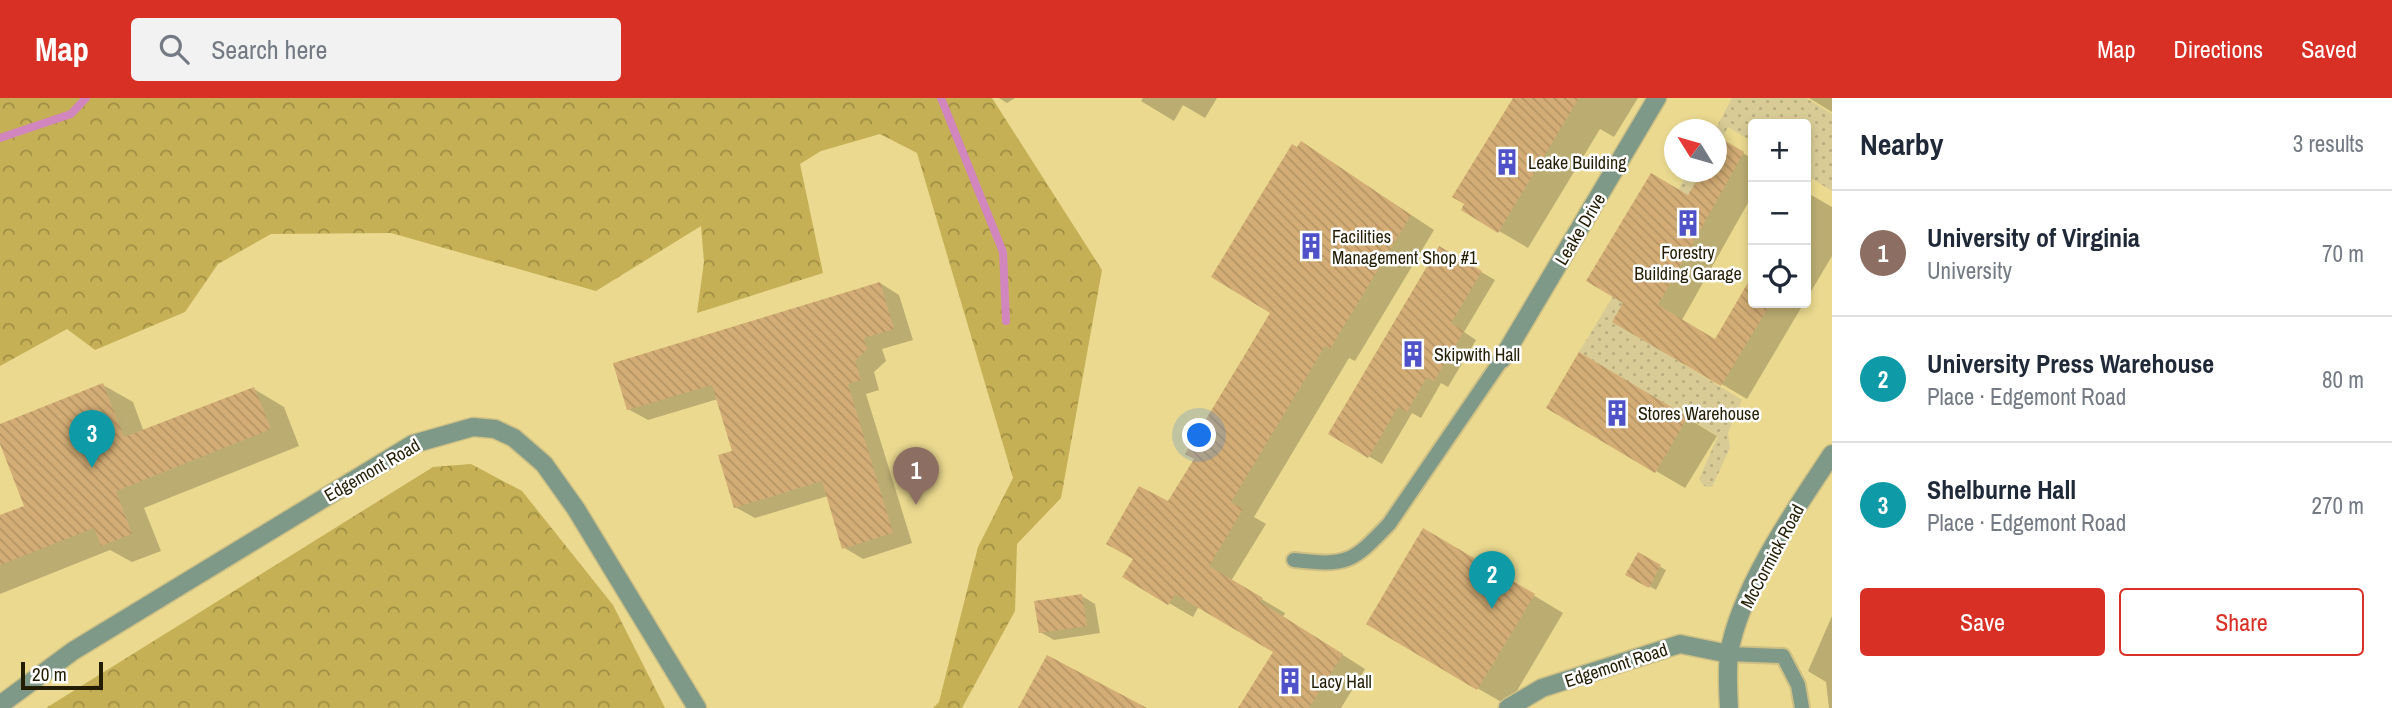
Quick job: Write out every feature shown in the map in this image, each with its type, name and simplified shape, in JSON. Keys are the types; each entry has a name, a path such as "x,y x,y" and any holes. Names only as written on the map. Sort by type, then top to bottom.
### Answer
{"street":[{"name":"Leake Drive","path":"1502,359 1657,98"},
{"name":"Edgemont Road","path":"0,705 73,651 413,444 473,426 495,429 514,438 544,464 576,509 697,708"},
{"name":"McCormick Road","path":"1729,708 1729,654 1743,606 1798,506 1832,454"},
{"name":"Edgemont Road","path":"1508,708 1542,688 1680,644 1729,654"}],"lane":[{"path":"1294,560 1334,565 1350,560 1372,542 1389,524 1502,359"},
{"path":"1729,654 1783,656 1798,685 1802,708"}],"shaded area":[{"path":"0,98 1832,98 1832,708 0,708"},
{"path":"1732,98 1806,98 1832,114 1832,191 1811,178 1811,119 1748,119 1748,139 1727,129 1727,119 1721,119"},
{"path":"1683,182 1696,182 1613,321 1742,400 1728,433 1730,448 1712,487 1704,486 1699,479 1718,436 1579,352"}],"green space":[{"path":"0,98 992,98 1102,270 1061,498 1017,544 1015,611 962,708 933,708 939,702 978,547 1013,478 917,153 880,134 821,151 800,164 823,273 697,313 704,262 701,226 596,291 391,233 271,234 218,264 185,312 95,350 67,329 0,366"},
{"path":"471,464 522,491 613,605 665,708 46,708 433,467"}],"building":[{"name":"Leake Building","path":"1513,98 1579,98 1498,233 1461,210 1464,204 1452,197"},
{"path":"1301,141 1411,215 1330,349 1325,346 1231,502 1243,509 1209,566 1263,598 1260,602 1343,654 1309,708 1238,708 1273,652 1175,594 1168,605 1122,577 1133,559 1106,544 1139,486 1168,501 1194,459 1185,454 1270,313 1211,277 1292,144 1297,147"},
{"name":"Forestry Building Garage","path":"1727,142 1744,152 1658,305 1715,339 1748,283 1748,308 1768,308 1721,386 1612,322 1623,303 1586,281 1651,173 1688,195 1696,182 1727,182"},
{"name":"Skipwith Hall","path":"1439,246 1482,271 1451,323 1464,331 1434,381 1427,377 1407,412 1398,407 1368,458 1328,434"},
{"path":"880,282 894,329 864,338 867,349 855,361 861,380 848,384 893,533 842,549 822,481 734,508 718,455 732,451 712,385 627,410 613,363"},
{"name":"Stores Warehouse","path":"1579,352 1688,417 1655,473 1546,408"},
{"path":"103,383 124,437 254,387 271,429 116,491 132,534 101,546 94,528 0,565 0,515 24,506 0,444 0,424"},
{"path":"1423,528 1535,594 1477,690 1366,624"},
{"path":"1638,552 1661,565 1649,588 1625,575"},
{"path":"1082,594 1087,626 1039,633 1034,601"},
{"path":"1047,655 1147,708 1018,708"}],"waterway":[{"path":"0,138 71,114 86,98"},
{"path":"941,98 1003,252 1006,321"}],"place":[{"name":"Leake Building","path":"1507,162"},
{"name":"Forestry Building Garage","path":"1688,223"},
{"name":"Facilities Management Shop #1","path":"1311,246"},
{"name":"Skipwith Hall","path":"1413,354"},
{"name":"Stores Warehouse","path":"1617,413"},
{"name":"Shelburne Hall","path":"92,468"},
{"name":"University of Virginia","path":"916,505"},
{"name":"University Press Warehouse","path":"1492,609"},
{"name":"Lacy Hall","path":"1290,681"}]}
